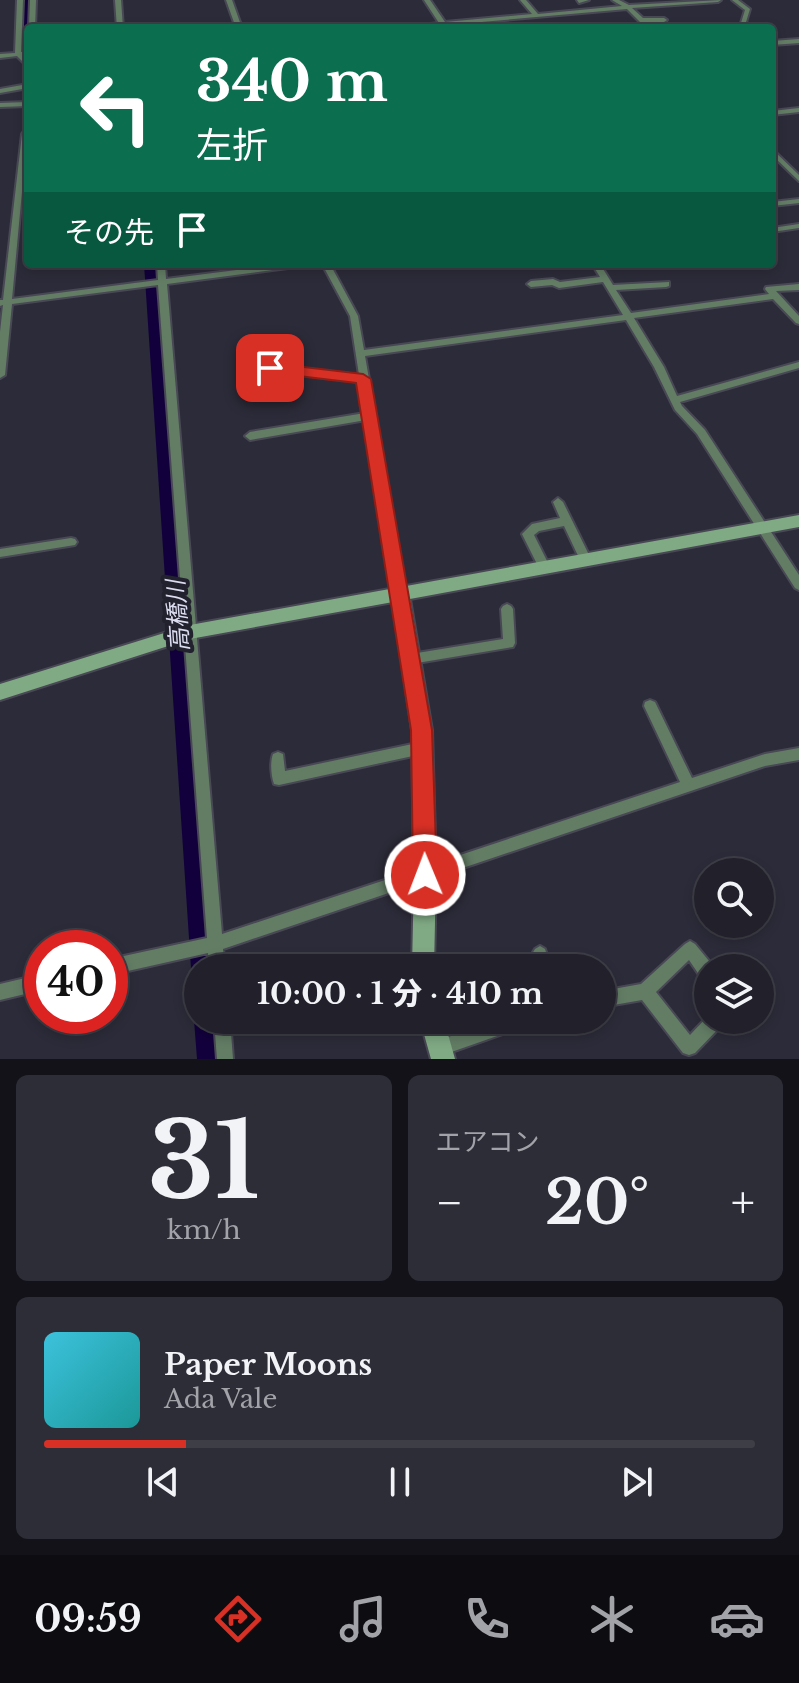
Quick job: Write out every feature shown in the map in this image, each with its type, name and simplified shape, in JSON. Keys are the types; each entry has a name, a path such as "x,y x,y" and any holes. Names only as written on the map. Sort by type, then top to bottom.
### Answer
{"street":[{"path":"20,0 18,54 24,61"},
{"path":"32,24 33,0"},
{"path":"118,0 120,24"},
{"path":"229,0 238,24"},
{"path":"427,0 443,24"},
{"path":"523,0 536,15"},
{"path":"579,1 586,0"},
{"path":"615,0 628,7 645,24"},
{"path":"461,24 718,0"},
{"path":"735,0 748,10 745,24"},
{"path":"641,20 664,20"},
{"path":"776,43 799,41"},
{"path":"0,56 24,53"},
{"path":"0,91 24,87"},
{"path":"0,105 24,104"},
{"path":"776,113 799,110"},
{"path":"0,375 5,302 24,142"},
{"path":"776,155 799,179"},
{"path":"776,204 799,201"},
{"path":"776,229 799,226"},
{"path":"162,268 216,954"},
{"path":"5,302 272,268"},
{"path":"328,268 354,316 411,659 422,748 423,954"},
{"path":"599,268 630,317 674,400 701,432 799,585"},
{"path":"531,284 553,282 559,285 606,279"},
{"path":"612,288 666,284"},
{"path":"799,287 769,289 799,321"},
{"path":"360,354 775,296"},
{"path":"674,400 799,365"},
{"path":"270,368 363,379"},
{"path":"250,436 369,416"},
{"path":"558,502 585,559"},
{"path":"544,567 528,534 536,527 567,521"},
{"path":"0,692 190,632 799,521"},
{"path":"0,553 71,542"},
{"path":"411,659 509,643 507,609"},
{"path":"650,706 689,786"},
{"path":"278,758 279,779 422,748"},
{"path":"128,963 215,944 765,760 799,754"},
{"path":"616,996 645,991 690,949 694,954"},
{"path":"0,992 24,986"},
{"path":"645,991 689,1047 702,1034"},
{"path":"223,1034 225,1059"},
{"path":"441,1053 486,1034"}],"waterway":[{"name":"高橋川","path":"26,24 27,0"},
{"name":"高橋川","path":"151,268 204,954"},
{"name":"高橋川","path":"210,1034 212,1059"}],"route":[{"path":"270,368 363,379 422,730 425,875"}]}
